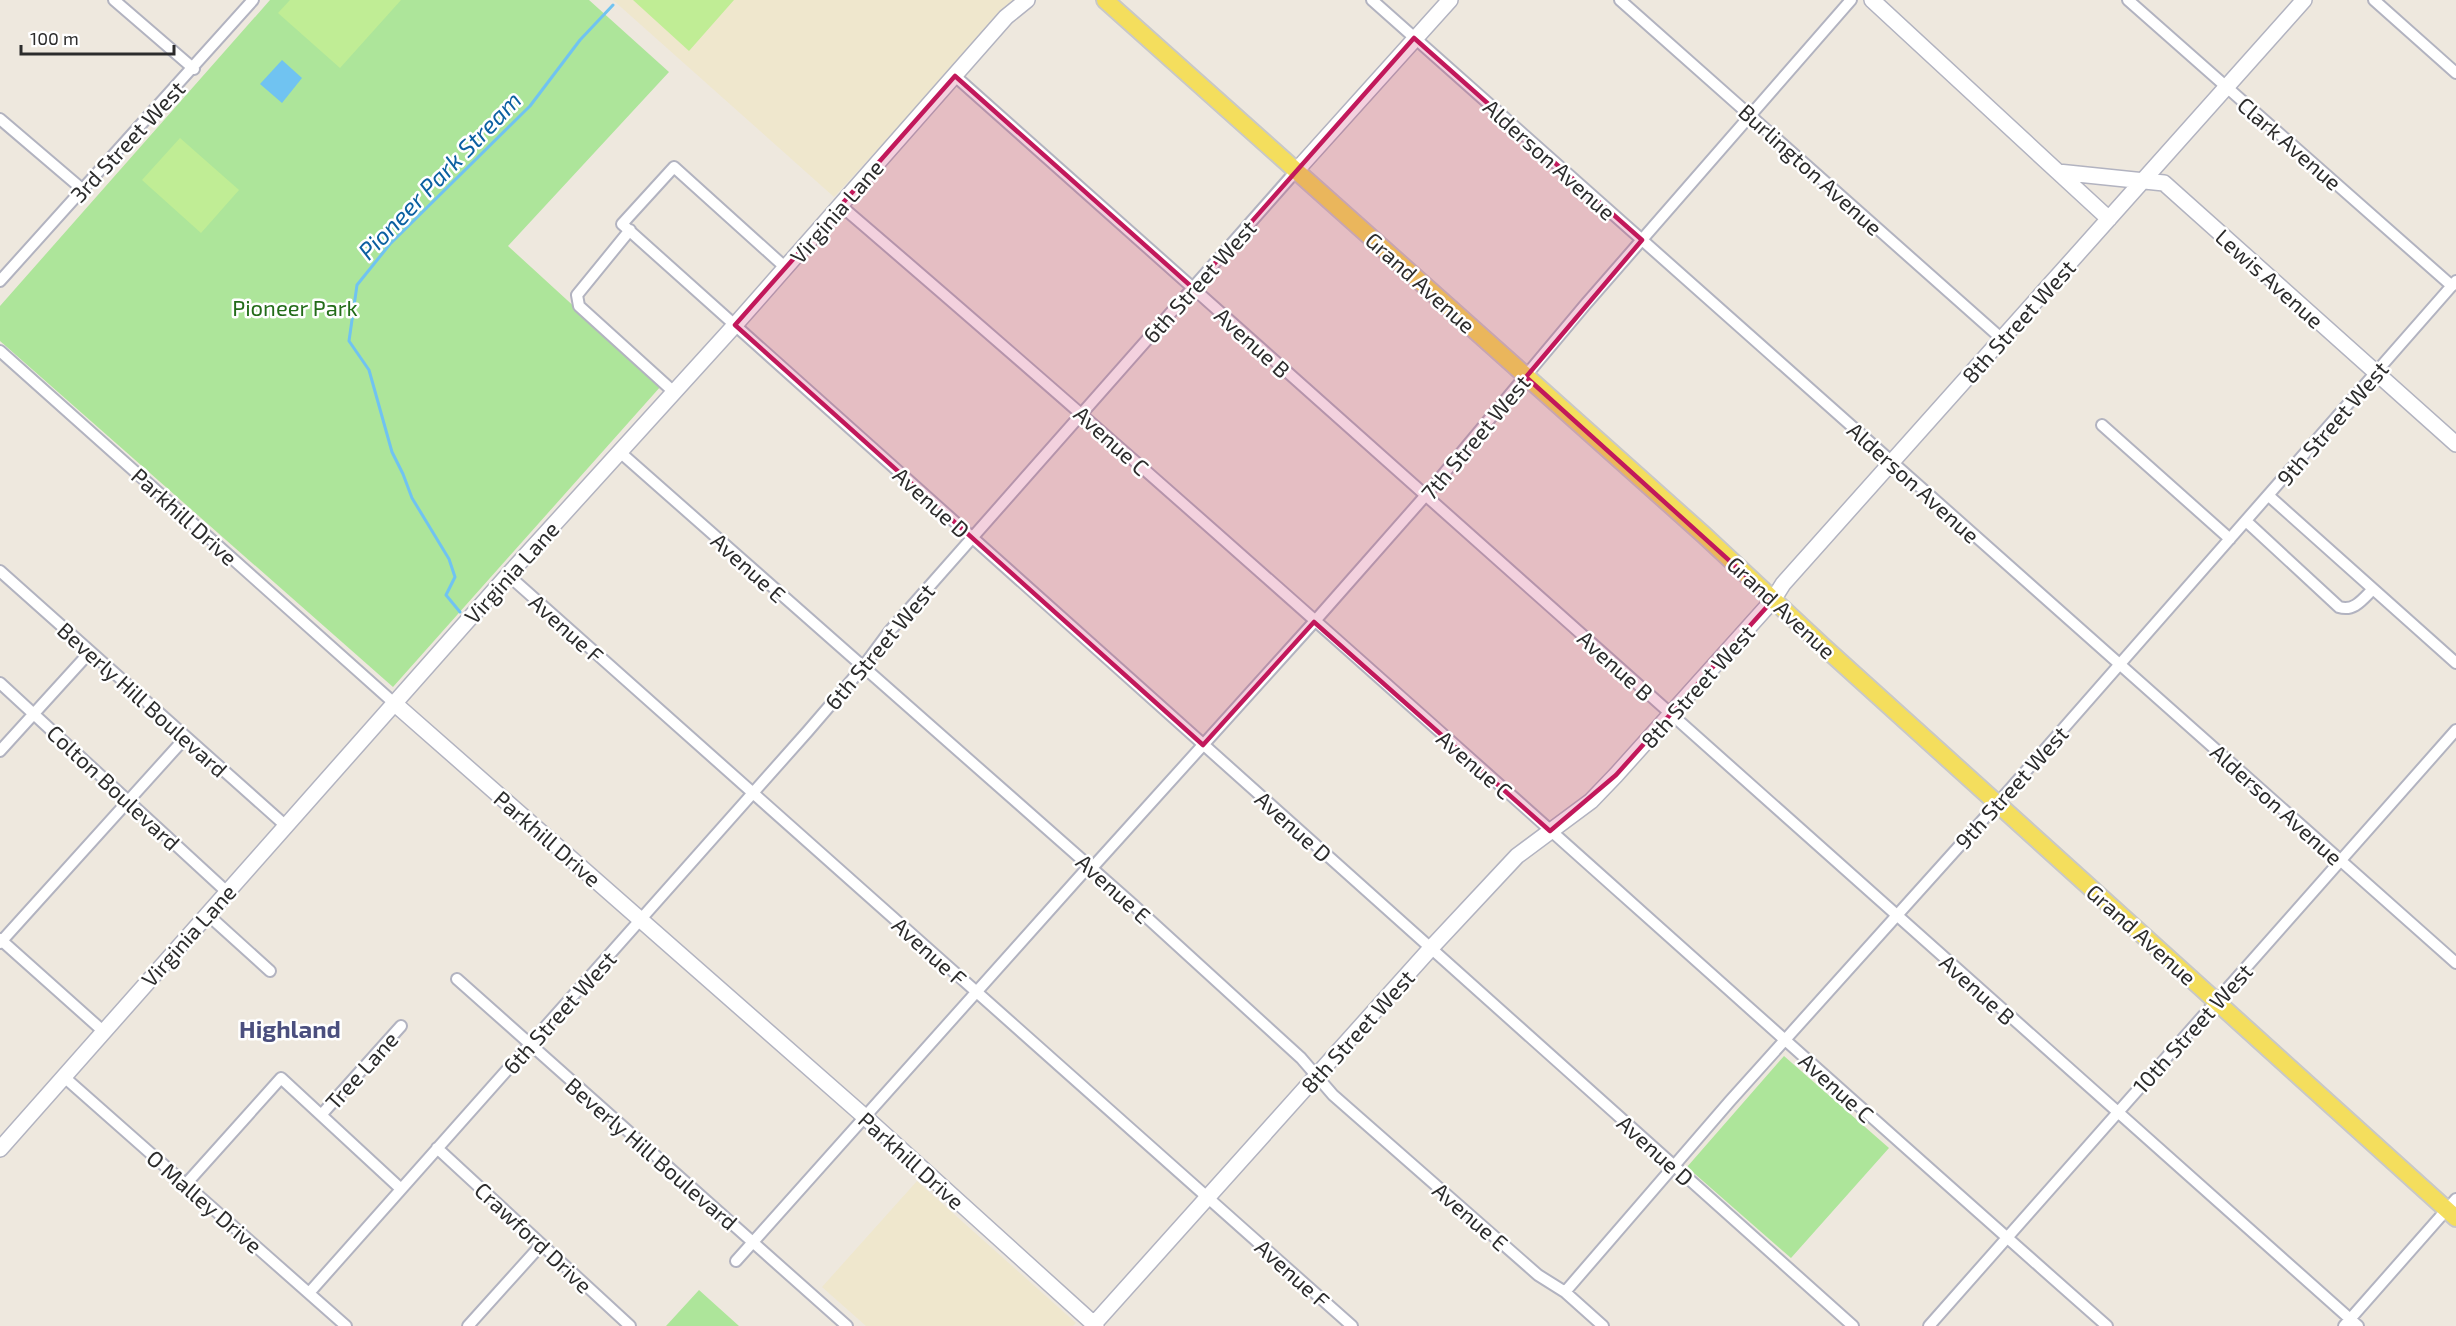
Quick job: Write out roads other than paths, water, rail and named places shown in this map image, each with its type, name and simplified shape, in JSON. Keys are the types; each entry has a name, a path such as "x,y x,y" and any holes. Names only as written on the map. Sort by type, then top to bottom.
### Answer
{"main road":[{"name":"Grand Avenue","path":"1105,0 1704,535 2217,1001 2453,1209"}],"street":[{"path":"114,0 194,69"},
{"name":"3rd Street West","path":"0,281 133,131 194,69 253,0"},
{"name":"Virginia Lane","path":"0,1149 102,1031 508,575 735,326 1006,17 1027,0"},
{"name":"Alderson Avenue","path":"1372,0 2456,963"},
{"name":"6th Street West","path":"309,1293 753,794 863,668 889,632 972,537 1450,0"},
{"name":"Burlington Avenue","path":"1620,0 2002,339"},
{"name":"7th Street West","path":"736,1261 866,1117 975,991 1314,622 1426,495 1749,114 1851,0"},
{"path":"1872,0 2109,219"},
{"name":"Clark Avenue","path":"2128,0 2454,284"},
{"name":"8th Street West","path":"1095,1325 1431,948 1517,856 1591,801 1671,715 1773,600 1783,584 2304,0"},
{"path":"2374,0 2456,73"},
{"name":"Avenue B","path":"955,76 2351,1324"},
{"path":"0,119 82,189"},
{"path":"675,393 579,306 577,295 626,227 674,167 786,268"},
{"name":"Lewis Avenue","path":"2058,172 2164,183 2456,444"},
{"name":"Avenue C","path":"840,205 1082,413 2107,1326"},
{"name":"Avenue D","path":"626,227 1853,1326"},
{"name":"9th Street West","path":"1564,1292 1784,1040 1998,804 2454,284"},
{"name":"Parkhill Drive","path":"0,351 394,704 866,1117 1095,1325"},
{"path":"2102,424 2230,539"},
{"name":"Avenue E","path":"621,453 1090,867 1301,1058 1333,1095 1538,1275 1564,1292 1597,1324"},
{"path":"2269,496 2456,663"},
{"path":"2246,521 2339,607 2346,609 2354,607 2373,589"},
{"name":"Beverly Hill Boulevard","path":"0,572 286,826"},
{"name":"Avenue F","path":"508,575 1352,1326"},
{"path":"0,751 90,652"},
{"name":"Colton Boulevard","path":"0,683 227,892"},
{"name":"10th Street West","path":"1929,1326 2456,730"},
{"path":"102,1031 1,941 186,737"},
{"path":"207,914 270,971"},
{"name":"Beverly Hill Boulevard","path":"457,979 847,1326"},
{"name":"Tree Lane","path":"322,1114 401,1026"},
{"name":"O Malley Drive","path":"63,1076 346,1326"},
{"path":"186,1184 281,1078 401,1189"},
{"name":"Crawford Drive","path":"437,1148 630,1326"},
{"path":"2351,1324 2453,1209"},
{"path":"468,1326 541,1245"}],"water":[{"path":"282,60 302,78 282,103 260,84"}],"waterway":[{"name":"Pioneer Park Stream","path":"460,612 446,595 455,577 449,559 412,498 392,452 369,370 349,341 357,285 390,244 530,106 580,40 613,5"}],"district":[{"name":"Highland","path":"290,1028"}],"park label":[{"name":"Pioneer Park","path":"295,307"}]}
